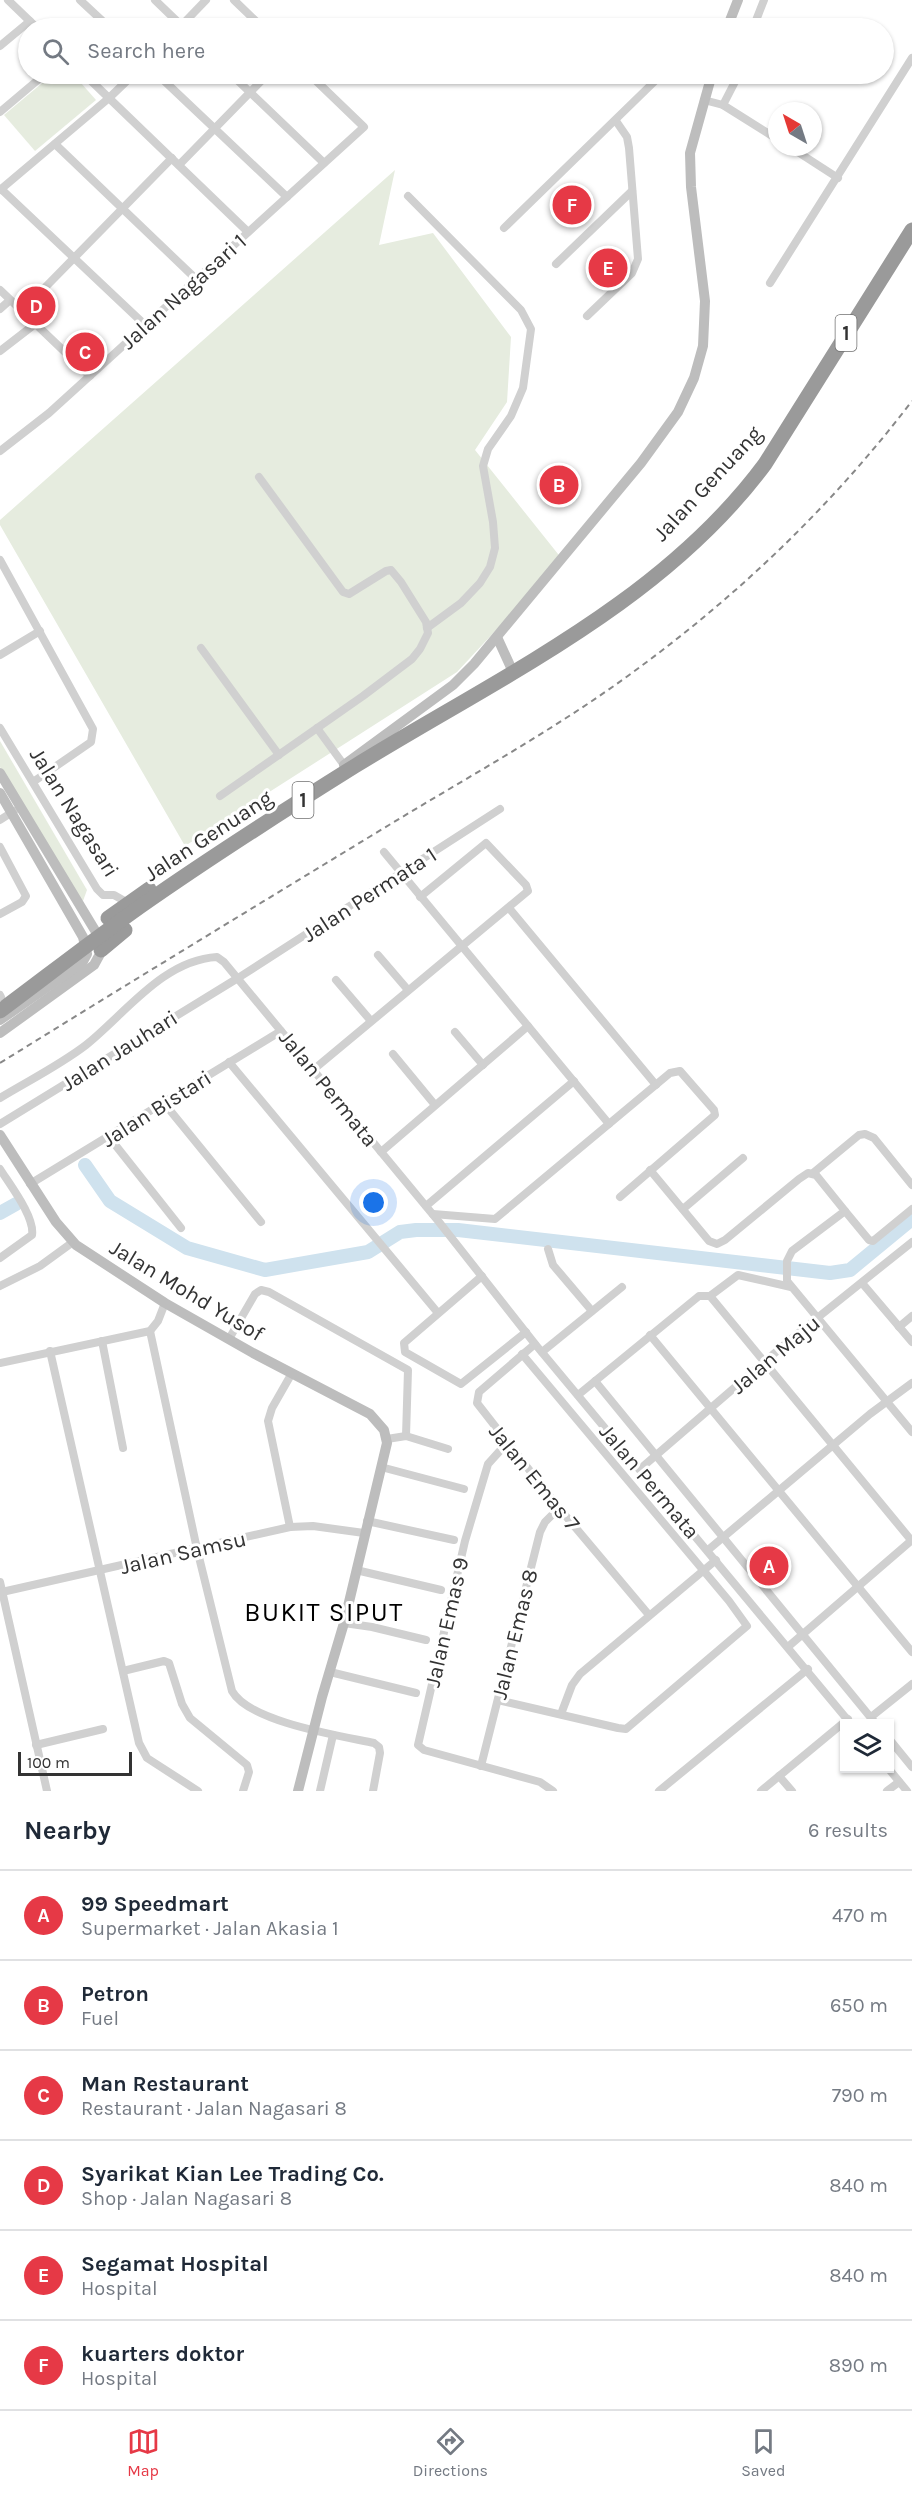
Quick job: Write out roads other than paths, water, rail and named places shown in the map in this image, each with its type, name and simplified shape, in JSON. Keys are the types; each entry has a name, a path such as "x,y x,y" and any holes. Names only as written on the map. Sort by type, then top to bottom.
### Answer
{"highway":[{"name":"Jalan Genuang","path":"93,940 128,903 344,765 618,605 672,563 738,500 765,464 781,435 912,230"},
{"name":"Jalan Genuang","path":"0,1000 354,767 511,669"}],"street":[{"path":"8,0 27,18"},
{"path":"80,0 99,18"},
{"path":"154,0 171,18"},
{"path":"190,18 206,0"},
{"path":"234,0 253,18"},
{"path":"731,18 738,0"},
{"path":"757,18 764,0"},
{"path":"0,46 18,31"},
{"path":"770,283 912,58"},
{"path":"0,112 33,84"},
{"path":"94,84 248,232"},
{"path":"124,84 0,189 145,326"},
{"path":"168,84 287,197"},
{"path":"242,84 324,163"},
{"path":"179,165 256,84"},
{"name":"Jalan Nagasari 1","path":"0,451 49,413 364,127 319,84"},
{"path":"504,228 652,84"},
{"path":"317,728 344,765 453,684 497,637 660,438 678,412 694,378 703,346 705,301 691,187 690,153 709,84"},
{"path":"723,105 734,84"},
{"path":"704,100 723,105 768,133"},
{"path":"586,316 637,266 639,253 627,137 616,121"},
{"path":"55,144 196,279"},
{"path":"804,156 838,178"},
{"path":"22,311 172,158"},
{"path":"556,264 632,191"},
{"path":"408,196 521,310 531,329 527,370 519,401 488,449 483,466 495,548 490,567 480,583 461,603 427,628"},
{"path":"0,290 90,376"},
{"path":"0,309 10,300"},
{"path":"0,351 35,324"},
{"path":"220,796 412,659 425,643 427,628 420,612 391,570 386,571 356,592 349,594 343,592 259,477"},
{"path":"0,560 91,723 93,733 90,742 33,782"},
{"path":"0,655 40,631"},
{"path":"497,637 511,669"},
{"path":"201,648 279,755"},
{"name":"Jalan Nagasari","path":"0,728 97,889 103,895 114,895 128,903"},
{"name":"Jalan Nagasari","path":"0,773 16,810 93,940"},
{"name":"Jalan Nagasari","path":"0,793 16,810"},
{"name":"Jalan Permata 1","path":"238,978 500,809"},
{"path":"0,820 16,810"},
{"path":"313,1070 509,909 527,893 527,888 486,843 420,897"},
{"path":"0,847 26,896 22,902 0,914"},
{"path":"384,852 609,1124"},
{"path":"509,909 656,1085"},
{"path":"0,1020 84,961 93,940"},
{"path":"0,1033 94,965 93,940"},
{"path":"378,955 408,990"},
{"name":"Jalan Permata","path":"0,1098 85,1046 152,985 199,960 217,957 238,978 439,1221 535,1344 789,1646 847,1719"},
{"name":"Jalan Jauhari","path":"0,1124 238,978"},
{"path":"336,980 371,1021"},
{"path":"381,1152 528,1026"},
{"name":"Jalan Bistari","path":"30,1184 281,1031"},
{"path":"455,1032 483,1065"},
{"path":"393,1054 435,1105"},
{"path":"229,1062 438,1313"},
{"path":"433,1214 495,1219 670,1072 680,1071 715,1113 620,1197"},
{"path":"426,1206 574,1081"},
{"path":"164,1103 261,1222"},
{"path":"650,1170 710,1241 721,1243 787,1188 808,1173 813,1173 859,1135 865,1134 874,1138 912,1185"},
{"name":"Jalan Mohd Yusof","path":"0,1135 30,1184 73,1242 165,1303 370,1414 381,1425 387,1439"},
{"path":"109,1137 181,1228"},
{"path":"682,1209 743,1158"},
{"path":"0,1169 16,1193 33,1228 32,1235 0,1258"},
{"path":"813,1173 869,1240 873,1241 912,1209"},
{"path":"845,1211 792,1251 787,1261 787,1276 791,1287 912,1432"},
{"path":"0,1286 40,1266 73,1242"},
{"name":"Jalan Maju","path":"640,1468 817,1318 912,1242"},
{"path":"548,1249 553,1265 592,1311"},
{"path":"578,1395 699,1296 710,1296 738,1275 791,1287"},
{"path":"482,1276 404,1343 405,1352 461,1384 526,1332"},
{"path":"862,1283 912,1342"},
{"path":"542,1352 622,1287"},
{"path":"229,1339 255,1294 261,1290 269,1292 408,1370 406,1436"},
{"path":"710,1296 912,1540 789,1646"},
{"path":"0,1363 150,1331 158,1322 165,1303"},
{"path":"899,1327 912,1316"},
{"path":"150,1331 197,1549 235,1696 254,1710 276,1719 333,1735 374,1743 379,1747 380,1753 373,1791"},
{"path":"650,1335 857,1586 909,1641 912,1652"},
{"path":"102,1341 123,1448"},
{"name":"Jalan Emas 7","path":"535,1344 477,1395 479,1408 649,1615"},
{"path":"50,1352 134,1723 144,1754 198,1791"},
{"path":"498,1700 626,1729 746,1630 747,1626 743,1618 522,1354"},
{"path":"290,1527 268,1421 272,1408 292,1373"},
{"path":"596,1381 872,1719"},
{"path":"708,1550 912,1383"},
{"path":"298,1791 344,1623 387,1439 406,1436 448,1449"},
{"name":"Jalan Emas 9","path":"481,1766 424,1750 418,1745 465,1541 488,1464 507,1443"},
{"path":"381,1467 464,1489"},
{"name":"Jalan Emas 8","path":"481,1766 540,1532 545,1522 559,1508"},
{"path":"367,1521 454,1540"},
{"name":"Jalan Samsu","path":"2,1592 290,1527 313,1526 364,1533"},
{"path":"561,1714 575,1679 716,1560"},
{"path":"356,1570 441,1590"},
{"path":"0,1582 47,1791"},
{"path":"344,1623 426,1640"},
{"path":"123,1671 164,1661 169,1664 182,1704 190,1718 247,1765 249,1773 243,1791"},
{"path":"659,1791 808,1669"},
{"path":"330,1672 416,1693"},
{"path":"874,1719 912,1684"},
{"path":"761,1791 840,1728"},
{"path":"36,1745 103,1729"},
{"path":"320,1791 333,1735"},
{"path":"894,1745 912,1767"},
{"path":"481,1766 540,1782 553,1791"},
{"path":"892,1773 907,1791"},
{"path":"779,1776 792,1791"},
{"path":"887,1791 899,1782"}],"waterway":[{"path":"85,1165 110,1201 187,1248 265,1270 368,1252 400,1232 458,1230 830,1273 850,1270 912,1219"},
{"path":"0,1213 16,1204"}],"railway":[{"path":"0,1063 610,689 715,608 785,544 851,475 912,401"}],"place":[{"name":"kuarters doktor","path":"572,205"},
{"name":"Segamat Hospital","path":"608,268"},
{"name":"Syarikat Kian Lee Trading Co.","path":"36,306"},
{"name":"Man Restaurant","path":"85,352"},
{"name":"Petron","path":"559,485"},
{"name":"99 Speedmart","path":"769,1566"}],"district":[{"name":"BUKIT SIPUT","path":"324,1612"}]}
